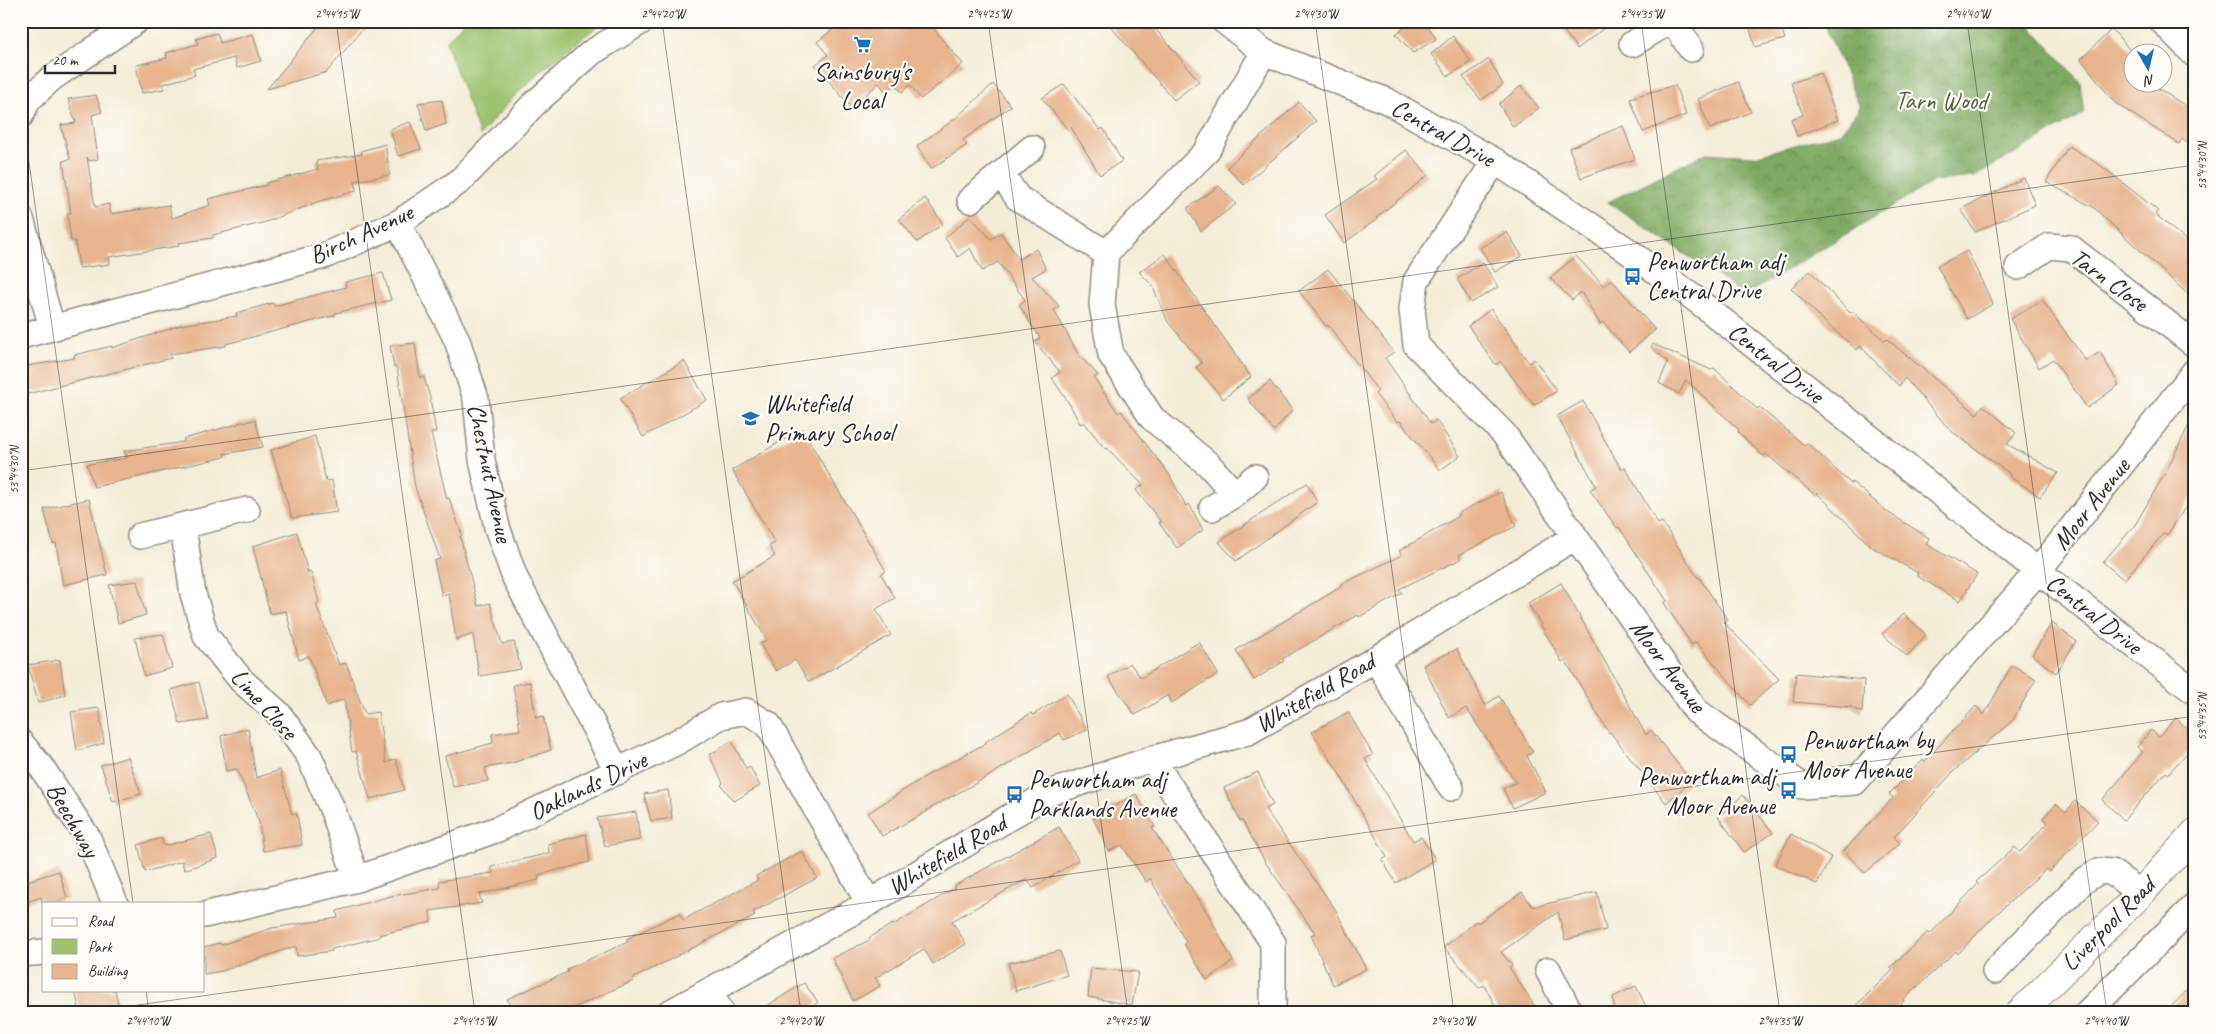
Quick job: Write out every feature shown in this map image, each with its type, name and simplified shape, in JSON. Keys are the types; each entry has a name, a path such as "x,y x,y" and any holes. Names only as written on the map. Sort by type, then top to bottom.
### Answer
{"street":[{"path":"23,104 52,78 136,21"},
{"name":"Birch Avenue","path":"21,336 324,256 398,223 460,181 534,104 591,53 642,21"},
{"name":"Central Drive","path":"1224,21 1264,52 1387,101 1494,161 1621,246 1694,298 2038,571 2195,692"},
{"path":"1632,44 1671,21 1691,49"},
{"path":"2162,21 2195,56"},
{"path":"1235,494 1208,464 1152,418 1111,355 1102,305 1106,253 1206,152 1264,52"},
{"path":"970,200 1032,148"},
{"name":"Moor Avenue","path":"1494,161 1416,281 1398,289 1396,309 1402,327 1416,345 1504,434 1696,711 1802,786 1855,782 2038,571 2195,371"},
{"path":"1002,175 1018,198 1106,253"},
{"path":"21,219 52,327"},
{"name":"Chestnut Avenue","path":"398,223 457,340 476,399 482,460 498,527 515,578 618,772"},
{"name":"Tarn Close","path":"2018,268 2049,246 2071,248 2195,344"},
{"path":"1212,508 1235,494 1255,477"},
{"path":"140,536 248,510"},
{"name":"Lime Close","path":"182,527 193,594 206,636 242,680 278,713 309,756 357,879"},
{"name":"Whitefield Road","path":"669,1013 716,1002 869,902 1049,793 1152,759 1248,732 1376,659 1575,537"},
{"path":"1376,659 1450,788"},
{"name":"Oaklands Drive","path":"205,916 357,879 498,829 618,772 677,742 721,716 746,711 768,724 869,902"},
{"name":"Beechway","path":"21,744 42,768 88,838 115,902"},
{"path":"1152,759 1273,943 1273,1013"},
{"name":"Liverpool Road","path":"2020,1013 2141,893 2195,833"},
{"path":"1995,971 2082,882 2099,871 2111,872 2141,893"},
{"path":"2087,1013 2195,905"},
{"path":"21,954 42,952"},
{"path":"1548,970 1570,1013"}],"green space":[{"path":"464,21 605,21 538,74 508,103 480,136 446,42"},
{"name":"Tarn Wood","path":"1823,21 2026,21 2080,82 2084,113 1974,177 1934,181 1745,295 1608,202 1706,153 1754,156 1840,133 1860,107"}],"building":[{"path":"323,21 369,21 327,72 267,89"},
{"path":"843,21 927,21 963,64 921,99 910,85 902,92 895,84 886,92 879,83 851,107 815,65 828,55 817,42"},
{"path":"1106,21 1149,21 1199,81 1174,100"},
{"path":"1413,21 1425,21 1436,39 1413,53 1396,34"},
{"path":"1557,21 1613,21 1577,49"},
{"path":"1748,21 1778,21 1785,39 1755,47"},
{"path":"2112,29 2124,43 2124,92 2164,92 2195,112 2195,149 2182,139 2179,144 2115,103 2081,59"},
{"path":"217,33 220,43 253,34 261,61 237,68 234,58 193,69 195,75 163,84 164,89 142,93 136,65 167,58 166,53 198,44 196,39"},
{"path":"1453,36 1471,62 1448,76 1431,54"},
{"path":"1489,59 1503,85 1481,100 1463,77"},
{"path":"1820,73 1838,120 1797,136 1791,119 1803,115 1791,83"},
{"path":"1738,82 1751,112 1710,129 1698,99"},
{"path":"993,84 1011,106 963,140 967,145 931,169 917,146 956,118"},
{"path":"1064,84 1100,130 1103,128 1122,161 1100,175 1071,127 1068,130 1042,98"},
{"path":"1675,85 1686,115 1643,132 1630,98"},
{"path":"1521,86 1539,108 1513,127 1499,104"},
{"path":"96,95 102,112 92,115 98,159 89,161 87,157 95,207 109,204 111,214 169,205 172,218 210,205 208,199 267,185 266,183 318,169 316,161 362,154 361,151 385,144 390,175 355,181 356,191 320,201 266,222 213,235 213,238 178,243 179,246 109,257 110,264 79,268 75,241 71,241 67,213 71,213 63,161 70,159 61,125 76,123 68,99"},
{"path":"442,100 446,124 426,131 418,103"},
{"path":"1299,102 1316,121 1244,185 1227,167"},
{"path":"410,122 421,149 398,156 390,129"},
{"path":"1623,126 1635,159 1581,178 1569,148"},
{"path":"2069,146 2103,167 2158,211 2155,214 2195,248 2195,301 2093,207 2046,182"},
{"path":"1406,150 1428,175 1377,217 1377,219 1344,243 1325,215 1377,179 1374,176"},
{"path":"2024,178 2035,205 1975,232 1961,209"},
{"path":"1219,186 1236,204 1201,231 1187,208"},
{"path":"925,198 943,224 917,242 899,219"},
{"path":"970,216 991,239 1001,233 1019,259 1036,249 1046,269 1032,277 1059,306 1054,310 1078,354 1098,375 1094,378 1118,413 1121,411 1169,474 1186,506 1189,504 1203,530 1177,548 1159,523 1161,522 1136,490 1143,485 1107,448 1105,449 1084,422 1080,424 1052,378 1060,372 1035,342 1040,338 1019,305 1025,300 998,262 982,271 970,248 958,257 945,238"},
{"path":"1507,232 1522,256 1495,272 1480,248"},
{"path":"1967,251 1993,304 1967,319 1937,266"},
{"path":"1165,254 1251,377 1223,399 1196,367 1202,363 1168,322 1152,285 1139,272"},
{"path":"1576,256 1604,286 1611,279 1655,330 1629,352 1603,322 1600,324 1581,292 1572,300 1550,278"},
{"path":"1483,263 1498,287 1471,303 1457,279"},
{"path":"1328,269 1394,352 1385,358 1431,424 1436,420 1460,456 1440,470 1400,421 1397,422 1375,394 1378,391 1328,325 1326,326 1299,291"},
{"path":"1810,271 1850,313 1852,311 1885,341 1887,339 1977,414 1983,405 2016,433 2007,444 2058,473 2040,497 2009,476 2010,474 1950,430 1905,378 1899,386 1860,346 1857,350 1827,324 1791,288"},
{"path":"383,273 391,300 335,313 336,315 226,344 226,346 170,354 171,358 27,394 21,375 21,367 75,358 74,355 112,346 112,348 181,325 237,316 236,313 273,303 274,306 346,287 345,282"},
{"path":"2042,300 2086,361 2100,352 2119,385 2087,408 2053,359 2039,368 2010,319"},
{"path":"1491,309 1529,363 1534,359 1557,391 1534,405 1500,361 1496,365 1468,326"},
{"path":"415,343 420,378 424,377 430,398 436,432 431,433 447,499 449,498 462,535 460,536 478,606 490,603 502,644 514,642 521,669 479,676 473,634 456,640 449,594 442,596 434,561 440,559 415,487 397,367 394,367 390,346"},
{"path":"1653,344 1711,370 1714,368 1757,409 1759,407 1804,445 1807,443 1851,484 1852,482 1889,513 1929,538 1926,544 1977,574 1960,601 1917,576 1918,573 1872,547 1817,493 1815,495 1766,454 1763,456 1738,432 1739,430 1686,380 1679,394 1659,383 1668,362 1651,347"},
{"path":"684,361 707,400 643,437 620,398"},
{"path":"1270,381 1292,410 1274,431 1248,399"},
{"path":"1583,401 1621,469 1625,467 1658,524 1662,522 1727,619 1723,622 1779,679 1750,705 1696,642 1692,645 1664,603 1667,601 1619,527 1617,528 1590,490 1596,486 1557,416"},
{"path":"2195,413 2195,493 2167,535 2164,533 2124,580 2103,562 2135,525 2165,473"},
{"path":"255,420 263,447 224,454 225,457 94,487 87,464 127,458 124,451 184,442 183,439"},
{"path":"802,429 886,571 881,574 895,598 876,609 891,635 809,682 795,660 776,671 760,644 767,640 732,581 775,556 769,546 775,543 732,470"},
{"path":"315,436 326,481 332,480 337,512 292,518 271,450"},
{"path":"1307,483 1317,502 1236,561 1219,542"},
{"path":"1501,492 1516,526 1459,555 1461,559 1399,589 1402,593 1359,617 1358,615 1282,659 1284,661 1254,680 1236,650 1341,587 1340,585 1402,555 1399,551 1459,516 1458,513"},
{"path":"89,499 107,575 63,585 56,543 53,544 44,509"},
{"path":"297,532 308,573 311,572 319,603 316,604 339,665 346,663 365,714 378,712 386,763 396,759 404,790 370,799 356,751 352,752 344,699 327,706 309,656 299,660 286,611 270,614 253,546"},
{"path":"137,581 146,615 118,623 109,585"},
{"path":"1561,583 1646,735 1651,730 1691,781 1666,803 1609,733 1565,660 1562,662 1528,603"},
{"path":"1904,614 1926,635 1907,656 1882,634"},
{"path":"2052,623 2076,641 2056,673 2032,655"},
{"path":"163,634 172,668 144,676 135,638"},
{"path":"1199,642 1218,674 1172,703 1168,695 1135,715 1108,677 1130,663 1141,678"},
{"path":"1457,649 1485,705 1499,696 1533,752 1527,756 1546,792 1513,808 1503,789 1516,782 1466,708 1449,718 1423,665"},
{"path":"60,660 65,695 38,703 28,665"},
{"path":"2012,665 2036,679 2013,720 1954,771 1894,837 1900,843 1865,873 1844,851 1893,798 1889,794 1923,760 1924,762 1976,706 1984,715"},
{"path":"1796,673 1864,680 1862,713 1851,707 1793,702"},
{"path":"199,682 208,720 180,724 171,690"},
{"path":"530,682 536,718 543,716 551,750 512,763 485,768 488,781 453,787 445,756 493,743 492,734 520,730 513,685"},
{"path":"1067,694 1087,730 1064,740 1060,733 987,777 882,836 868,813 926,776 986,743 1031,713 1033,715"},
{"path":"99,708 104,743 77,751 71,712"},
{"path":"1348,712 1373,755 1365,759 1413,841 1421,837 1435,859 1396,883 1382,860 1387,857 1336,768 1312,732"},
{"path":"2176,718 2195,736 2195,744 2168,774 2166,772 2124,820 2102,800 2143,752 2137,747 2151,730 2159,737"},
{"path":"248,728 256,778 280,770 292,814 297,814 302,845 263,851 259,822 237,769 226,771 221,736"},
{"path":"732,741 746,769 750,767 760,786 734,801 721,785 723,783 709,755"},
{"path":"128,757 141,794 113,802 101,765"},
{"path":"1258,772 1273,805 1265,809 1335,909 1366,969 1333,985 1311,935 1315,933 1265,862 1242,820 1240,821 1224,788"},
{"path":"668,790 672,818 651,821 644,794"},
{"path":"1136,794 1155,827 1152,828 1207,912 1233,961 1207,980 1184,944 1186,942 1150,878 1146,882 1122,845 1109,851 1093,818"},
{"path":"1743,795 1773,833 1744,852 1718,817"},
{"path":"2075,801 2098,821 2049,872 2046,869 1989,921 1958,954 1956,951 1903,1000 1892,1013 1848,1013 1893,970 1890,968 1928,932 1930,934 1978,884 1976,882 2015,847 2020,852 2048,823 2043,818 2056,804 2066,812"},
{"path":"636,812 640,840 605,846 597,818"},
{"path":"1059,827 1078,860 1033,888 1027,879 952,921 966,944 933,964 924,949 875,978 880,986 853,1001 832,958 870,940 869,938 955,888 954,886"},
{"path":"211,834 218,858 184,870 182,861 145,872 138,845 161,838 164,846"},
{"path":"586,834 590,862 538,875 539,880 479,894 482,903 430,911 431,922 379,935 380,937 332,949 332,951 297,956 296,946 222,971 205,974 205,947 220,943 221,945 272,928 338,918 337,911 391,896 440,888 439,881 493,873 491,867 549,853 548,844"},
{"path":"1791,834 1831,857 1817,884 1775,865"},
{"path":"802,851 817,878 753,912 755,916 632,979 633,981 562,1013 513,1013 507,999 568,972 567,969 628,942 626,939 680,913 683,920 758,880 756,876"},
{"path":"59,871 67,898 56,902 42,902 41,897 21,904 21,883"},
{"path":"1522,892 1533,907 1597,892 1606,930 1565,940 1558,912 1501,952 1512,965 1509,967 1539,1013 1499,1013 1484,985 1479,988 1444,947 1476,921 1478,923"},
{"path":"1060,951 1067,975 1016,991 1008,963"},
{"path":"1091,968 1138,972 1132,1005 1088,997"},
{"path":"2195,982 2195,1013 2165,1013"},
{"path":"804,983 818,1002 804,1013 755,1013"},
{"path":"1636,986 1649,1013 1615,1013 1613,997"},
{"path":"75,992 115,992 120,1013 80,1013"}],"place":[{"name":"Sainsbury's Local","path":"862,45"},
{"name":"Penwortham adj Central Drive","path":"1633,276"},
{"name":"Whitefield Primary School","path":"751,418"},
{"name":"Penwortham by Moor Avenue","path":"1789,755"},
{"name":"Penwortham adj Moor Avenue","path":"1789,791"},
{"name":"Penwortham adj Parklands Avenue","path":"1015,794"}]}
